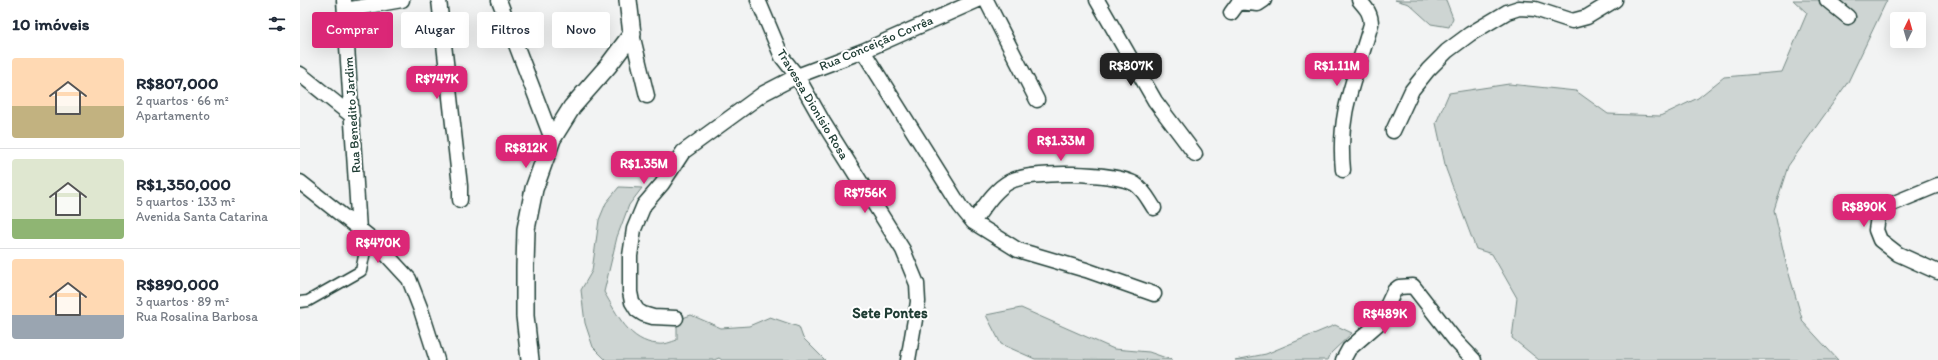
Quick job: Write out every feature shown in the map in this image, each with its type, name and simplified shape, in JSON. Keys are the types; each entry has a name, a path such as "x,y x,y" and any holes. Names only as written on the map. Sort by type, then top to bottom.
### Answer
{"street":[{"path":"344,5 402,0"},
{"path":"439,0 460,186 460,200"},
{"path":"499,0 552,139"},
{"path":"628,0 632,34 647,96"},
{"name":"Travessa Dionísio Rosa","path":"758,0 782,57 796,76 903,250 917,284 918,302 908,360"},
{"name":"Rua Conceição Corrêa","path":"676,318 653,317 636,310 632,302 630,256 634,229 644,205 662,184 683,152 764,93 796,76 863,51 978,0"},
{"path":"986,0 1037,100"},
{"path":"1097,0 1155,102 1195,154"},
{"path":"1231,13 1239,2 1258,4 1264,0"},
{"path":"1343,170 1341,149 1347,99 1371,24 1371,17 1368,10 1358,0"},
{"path":"1393,131 1412,90 1428,70 1447,52 1470,34 1494,19 1519,8 1544,11 1560,18 1572,21 1587,16 1615,0"},
{"path":"1827,0 1848,17"},
{"name":"Rua Benedito Jardim","path":"344,5 352,116 364,233"},
{"path":"530,360 525,316 526,229 534,189 552,139 572,108 608,66 632,34"},
{"path":"863,51 960,206 972,222 1013,247 1028,254 1086,270 1154,294"},
{"path":"300,74 352,116"},
{"path":"972,222 995,194 1009,182 1038,174 1100,175 1119,178 1141,188 1154,208"},
{"path":"300,182 364,233 394,261 409,279 421,310 437,360"},
{"path":"1938,185 1887,206 1878,217 1876,230 1880,240 1898,254 1938,272"},
{"path":"300,312 304,301 361,271 364,233"},
{"path":"1343,360 1349,349 1379,323 1394,291 1399,287 1413,286 1455,340 1474,360"}],"shaded area":[{"path":"1395,0 1446,0 1453,18 1449,27 1431,24 1409,4"},
{"path":"1793,0 1887,0 1848,82 1788,166 1774,210 1787,267 1803,322 1838,360 1539,360 1512,338 1517,298 1492,254 1476,249 1446,169 1436,123 1449,93 1509,84 1576,91 1608,114 1660,116 1698,98 1724,77 1782,72 1807,13"},
{"path":"619,187 642,188 629,205 617,237 604,292 625,326 639,338 658,344 677,340 677,320 691,315 721,328 749,326 770,317 799,327 803,338 825,360 722,360 719,358 714,360 606,360 593,347 585,323 581,290 592,271 599,220 606,203"},
{"path":"1021,308 1114,349 1149,352 1172,360 1035,359 1001,344 986,315"},
{"path":"1335,325 1352,333 1331,353 1328,360 1235,360 1266,354"}],"district":[{"name":"Sete Pontes","path":"890,313"}]}
